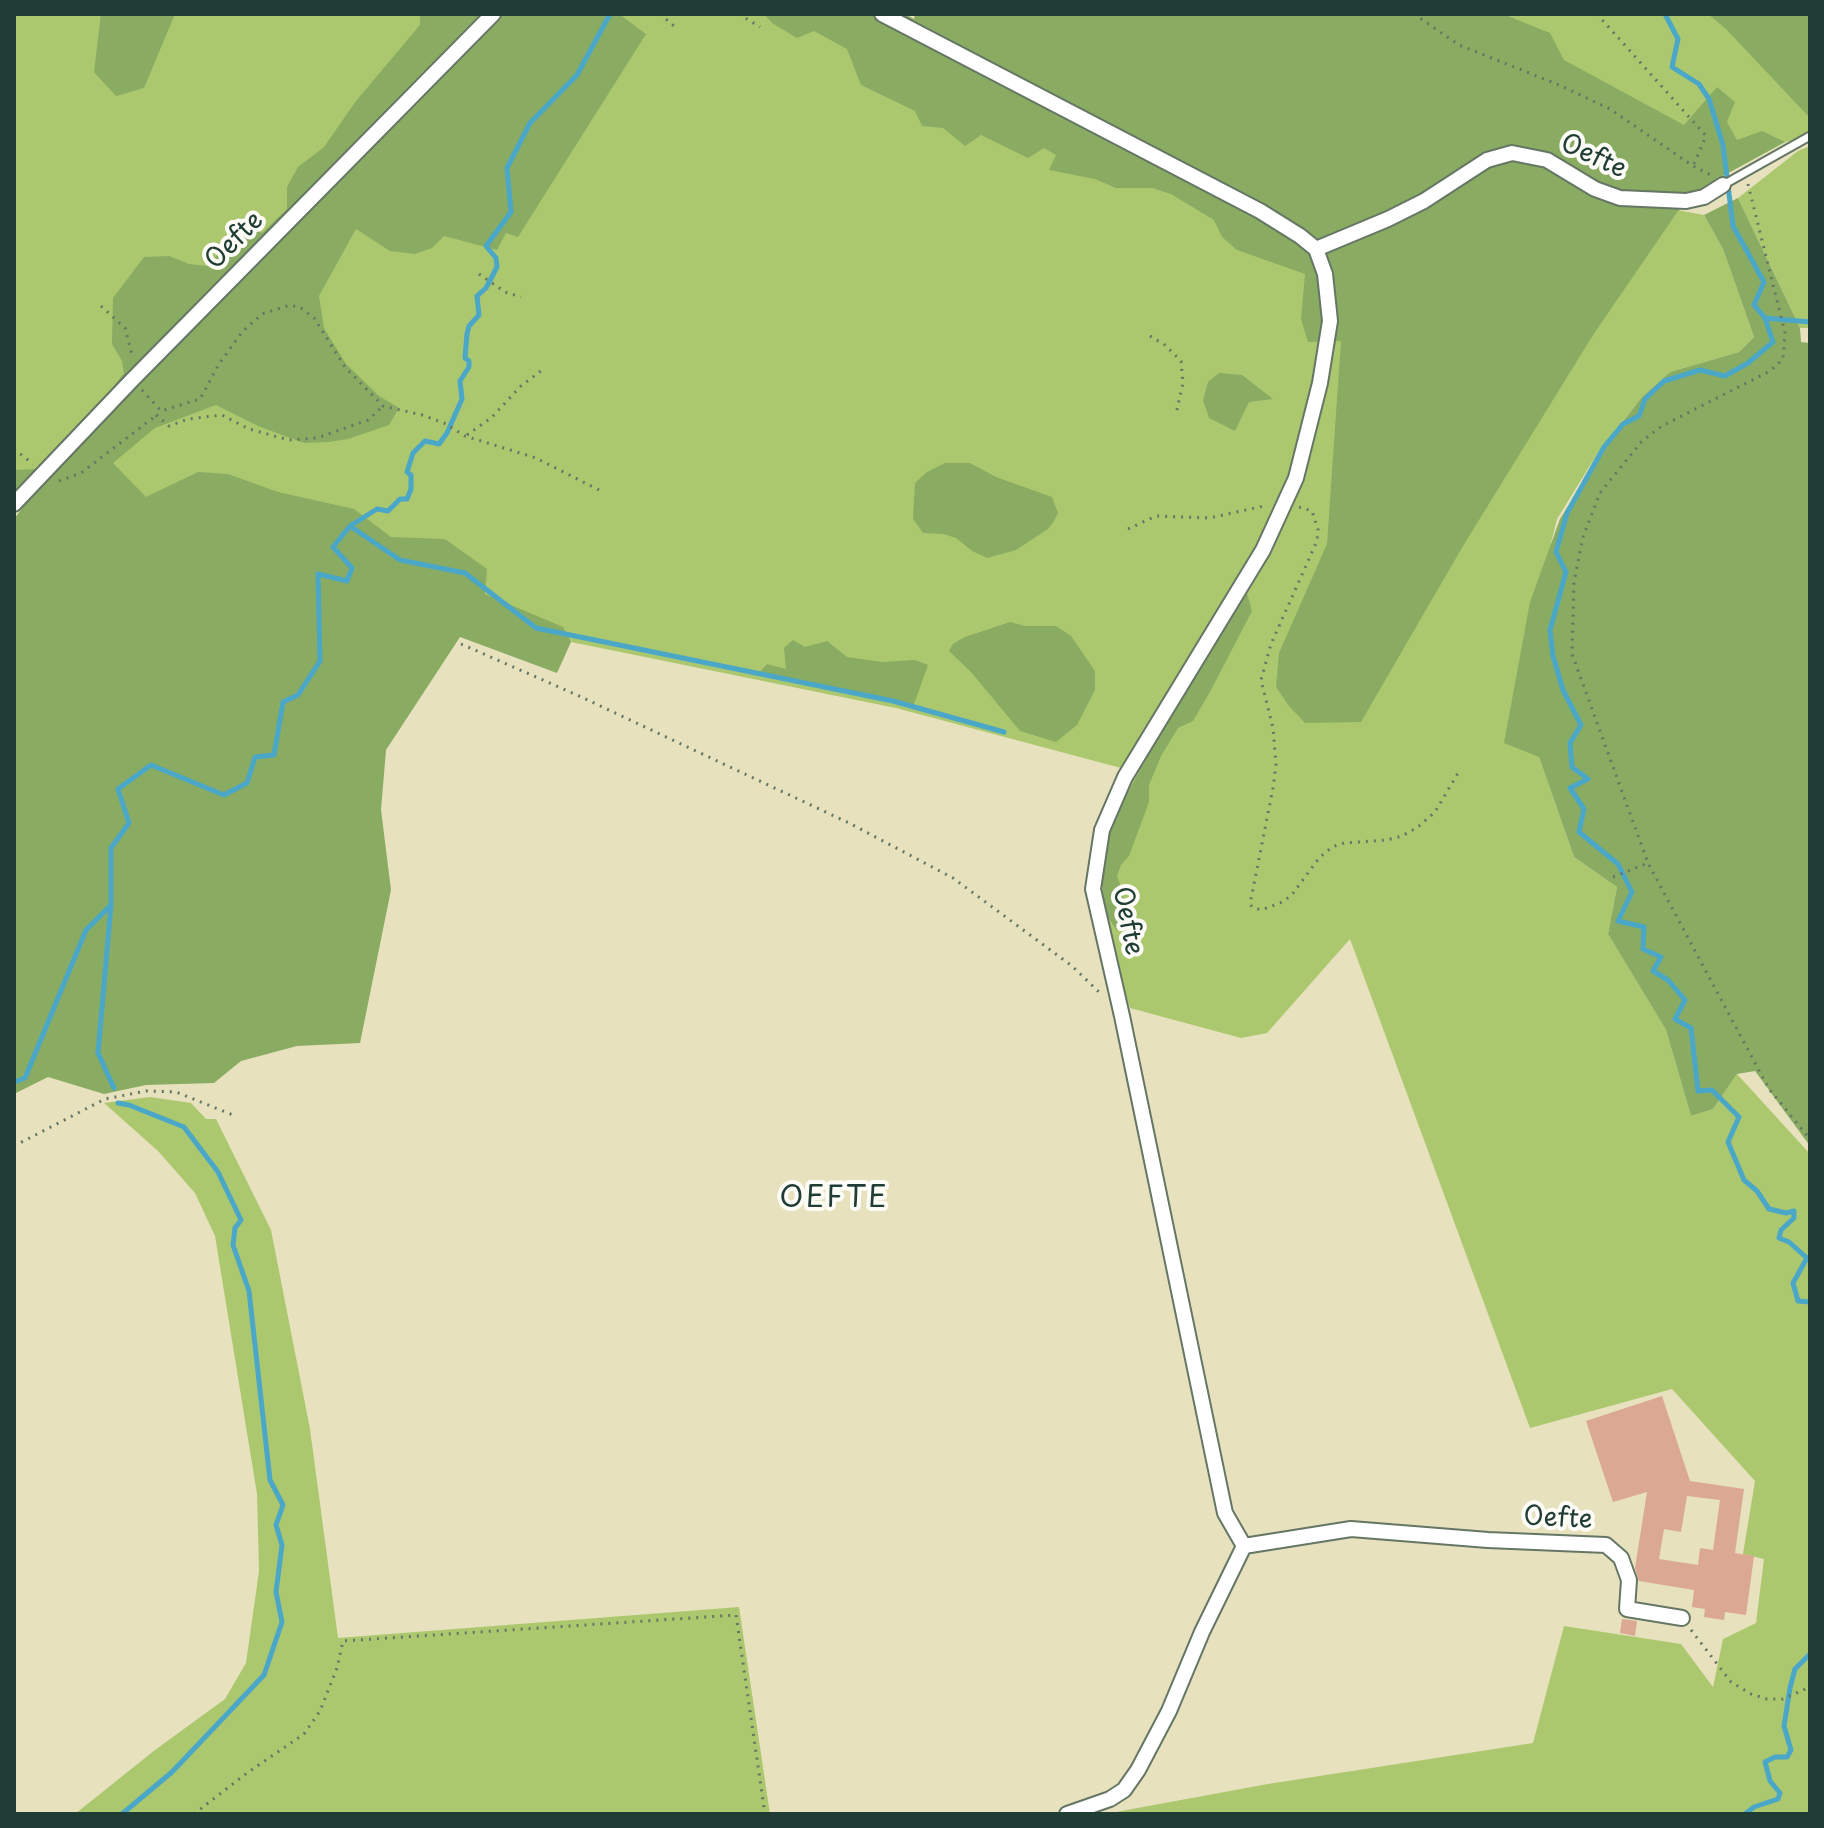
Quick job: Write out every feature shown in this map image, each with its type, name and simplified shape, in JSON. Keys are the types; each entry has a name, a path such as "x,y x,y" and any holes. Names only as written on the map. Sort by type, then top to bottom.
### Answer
{"street":[{"name":"Oefte","path":"14,504 493,14"},
{"path":"882,14 1260,211 1316,249"},
{"name":"Oefte","path":"1682,1618 1627,1609 1629,1580 1621,1558 1606,1545 1351,1529 1244,1546 1225,1513 1093,889 1102,830 1125,777 1263,550 1296,478 1320,383 1330,321 1325,274 1316,249 1388,219 1424,201 1487,160 1512,153 1547,160 1595,189 1620,198 1686,201 1704,197 1723,185"},
{"path":"1067,1814 1110,1799 1124,1790 1138,1770 1244,1546"}],"lane":[{"name":"Oefte","path":"1723,185 1810,136"}],"path":[{"path":"660,14 675,27"},
{"path":"739,14 760,27"},
{"path":"1414,14 1459,45 1610,109 1693,166 1706,136 1597,14"},
{"path":"1742,175 1779,304 1785,333 1783,359 1770,371 1662,426 1642,441 1600,493 1583,537 1574,582 1572,654 1648,863 1769,1089 1810,1139"},
{"path":"479,274 511,295 521,297"},
{"path":"14,449 54,480 70,479 159,413 200,399 219,364 242,332 262,314 290,305 301,308 314,318 345,367 383,406 422,415 444,423 465,436 536,458 603,492"},
{"path":"101,306 125,328 134,358 132,380 169,426 188,419 222,415 249,429 289,440 317,438 368,420 383,406"},
{"path":"1150,336 1165,345 1181,361 1183,383 1176,414"},
{"path":"465,436 491,418 521,386 542,370"},
{"path":"1128,529 1156,516 1209,518 1285,504 1312,511 1318,530 1317,541 1271,644 1261,680 1273,728 1276,764 1250,904 1252,907 1261,910 1280,903 1302,883 1319,858 1332,847 1344,843 1387,840 1418,827 1435,812 1458,773"},
{"path":"461,644 591,701 849,823 953,878 1072,966 1102,996"},
{"path":"1613,877 1648,863"},
{"path":"14,1146 105,1099 146,1091 176,1092 233,1115"},
{"path":"194,1814 304,1734 320,1711 337,1668 343,1641 736,1615 765,1814"},
{"path":"1682,1618 1731,1682 1759,1697 1783,1699 1810,1687"}],"green space":[{"path":"14,14 482,14 14,492"},
{"path":"101,14 175,14 144,88 116,96 94,72"},
{"path":"420,14 619,14 646,34 518,237 506,233 497,250 444,236 432,248 415,254 390,251 356,229 319,296 324,328 346,364 379,396 399,408 389,425 348,439 304,443 258,426 216,405 155,428 113,463 146,497 198,472 228,474 278,492 354,509 391,537 445,539 487,569 485,594 563,627 571,642 557,673 460,637 386,750 381,810 391,890 360,1043 297,1046 241,1061 214,1083 146,1085 104,1094 48,1077 14,1094 14,519 124,373 122,361 112,344 113,298 144,257 169,256 189,264 207,266 227,244 250,229 262,233 287,209 287,187 298,167 324,147 356,101 420,25"},
{"path":"502,14 862,14 1309,269 1322,321 1312,394 1291,472 1259,542 1121,768 896,708 571,642 43,482"},
{"path":"764,14 905,14 914,19 915,14 1503,14 1550,33 1564,60 1684,125 1717,87 1735,102 1727,122 1737,140 1762,131 1785,142 1719,178 1678,211 1593,335 1463,546 1361,722 1305,723 1276,687 1279,653 1327,544 1341,341 1308,342 1301,319 1305,274 1237,250 1222,237 1214,220 1171,194 1152,188 1116,188 1095,179 1049,170 1056,155 1044,148 1028,158 981,135 965,146 943,128 922,126 915,111 861,85 847,49 814,31 797,38 772,23"},
{"path":"1435,14 1784,14 1810,52 1810,137 1785,142 1719,178"},
{"path":"1708,14 1810,14 1810,118 1726,29"},
{"path":"1810,146 1810,328 1800,328 1738,198 1798,151"},
{"path":"1738,198 1800,328 1801,342 1810,343 1810,1146 1755,1071 1737,1074 1713,1109 1691,1116 1666,1030 1608,934 1617,887 1574,857 1539,757 1504,743 1530,602 1560,519 1613,434 1642,397 1670,372 1739,352 1754,337 1723,249 1704,215"},
{"path":"1661,207 1704,215 1723,249 1754,337 1739,352 1670,372 1642,397 1599,451 1557,519 1551,543 1553,558 1539,757 1574,857 1617,887 1608,934 1666,1030 1691,1116 1713,1109 1737,1074 1810,1154 1810,1814 1105,1814 1268,1784 1533,1743 1564,1626 1681,1644 1713,1687 1723,1639 1756,1623 1764,1559 1743,1554 1755,1481 1672,1389 1530,1428 1350,939 1267,1033 1241,1038 1130,1008 1107,935 1099,886 1101,854 1119,800 1301,479 1331,364 1348,249"},
{"path":"1219,373 1242,375 1273,399 1249,402 1235,431 1209,418 1203,400 1208,382"},
{"path":"945,463 970,463 996,477 1052,497 1058,513 1048,529 1016,550 987,558 956,538 923,533 913,519 915,483 927,472"},
{"path":"36,469 14,492 14,470"},
{"path":"1246,590 1252,611 1193,721 1178,728 1161,756 1149,785 1149,802 1129,856 1117,876 1123,891 1124,920 1117,931 1105,912 1101,875 1105,846 1116,814 1192,676"},
{"path":"1010,622 1025,626 1056,626 1071,636 1095,671 1095,690 1077,725 1056,742 1020,731 971,672 949,651 953,644 965,637"},
{"path":"793,640 805,647 827,641 847,657 882,662 915,660 928,665 913,707 758,674 767,664 786,669 784,648"},
{"path":"150,1097 191,1103 206,1119 216,1119 271,1230 310,1429 338,1638 739,1607 770,1814 75,1814 225,1699 246,1663 259,1571 257,1494 215,1236 195,1193 158,1151 104,1103"}],"building":[{"path":"1662,1396 1690,1481 1744,1489 1735,1553 1754,1556 1746,1615 1725,1612 1724,1620 1704,1617 1705,1609 1692,1607 1694,1590 1639,1581 1635,1568 1647,1492 1613,1502 1586,1421","holes":["1687,1496 1720,1500 1713,1550 1700,1548 1698,1565 1659,1559 1664,1529 1681,1532"]},
{"path":"1622,1619 1637,1621 1635,1636 1620,1633"}],"waterway":[{"path":"14,1082 25,1078 86,930 111,905 111,848 129,823 118,789 151,765 224,795 247,783 255,757 274,755 283,702 298,695 320,661 318,574 347,581 352,568 333,547 350,526 377,509 388,511 400,499 407,499 411,489 411,475 407,472 413,453 425,441 439,444 447,433 462,399 460,381 469,367 469,361 465,358 467,334 469,326 479,315 477,296 486,288 497,267 496,258 486,246 511,212 507,168 530,123 577,75 610,14"},
{"path":"1665,14 1678,39 1672,67 1699,84 1709,99 1723,145 1733,226 1764,282 1754,305 1765,318 1773,342 1748,363 1725,376 1700,370 1664,381 1645,399 1639,416 1623,424 1604,447 1567,513 1556,552 1566,572 1550,630 1553,656 1563,690 1581,725 1570,743 1572,767 1588,779 1570,788 1584,809 1579,832 1618,864 1632,892 1618,921 1644,927 1643,949 1661,957 1653,971 1668,980 1685,1000 1675,1019 1691,1028 1698,1091 1712,1090 1739,1117 1728,1142 1744,1180 1757,1191 1769,1209 1786,1213 1794,1211 1794,1218 1781,1230 1779,1238 1789,1242 1807,1258 1793,1283 1798,1301 1810,1302"},
{"path":"1765,318 1810,322"},
{"path":"350,526 400,560 465,573 536,628 893,701 1004,732"},
{"path":"111,905 98,1053 114,1088"},
{"path":"118,1103 184,1127 218,1172 241,1220 235,1228 233,1245 249,1291 270,1480 283,1505 276,1525 282,1545 276,1592 282,1622 264,1675 172,1772 122,1814"},
{"path":"1745,1814 1754,1807 1778,1799 1780,1793 1770,1781 1765,1762 1775,1757 1787,1757 1791,1750 1784,1726 1790,1688 1795,1669 1810,1654"}],"district":[{"name":"OEFTE","path":"834,1199"}]}
